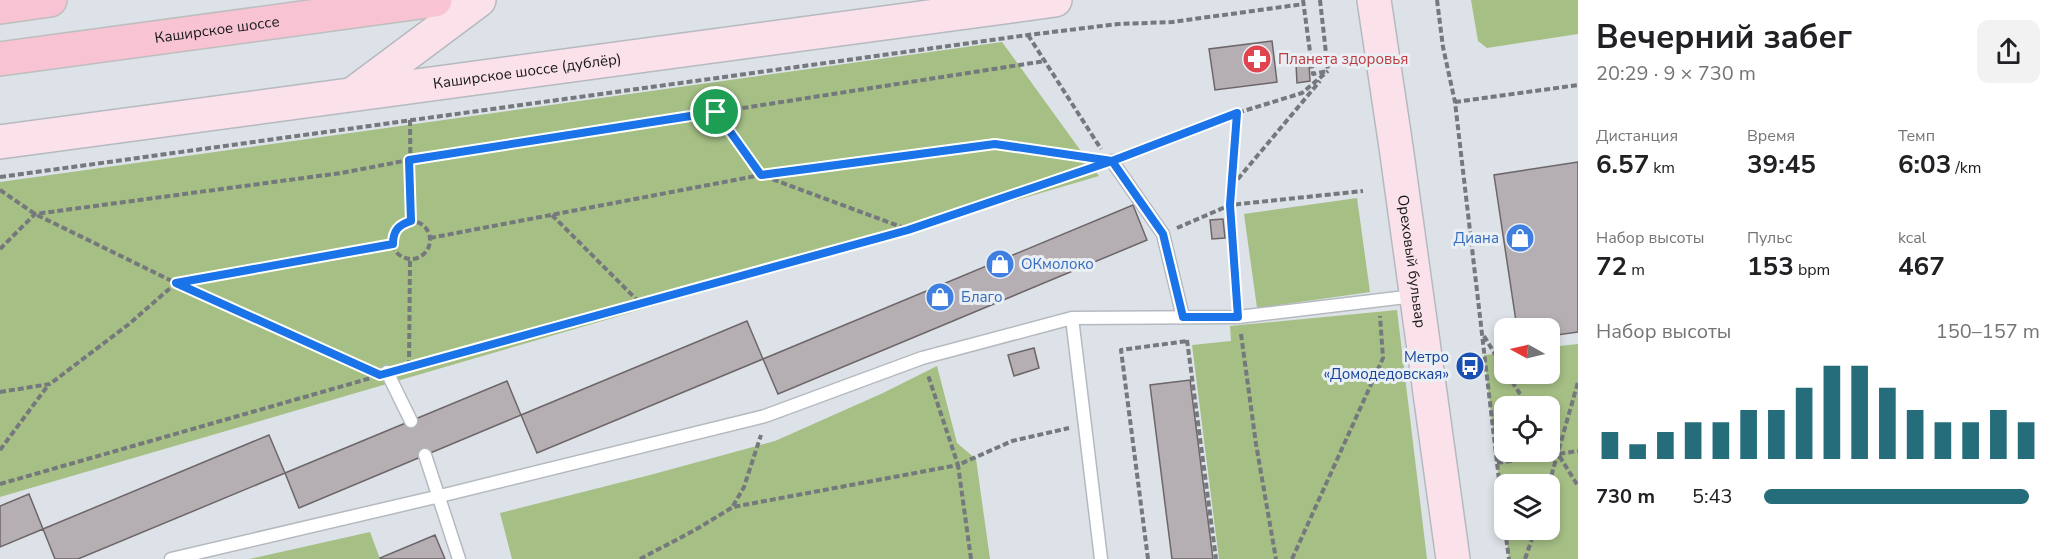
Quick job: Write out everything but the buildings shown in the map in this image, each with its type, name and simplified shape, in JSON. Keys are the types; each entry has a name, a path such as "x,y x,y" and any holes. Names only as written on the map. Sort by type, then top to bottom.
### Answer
{"main road":[{"path":"0,7 50,0"},
{"name":"Каширское шоссе","path":"0,59 435,0"},
{"path":"352,95 479,0"},
{"name":"Каширское шоссе (дублёр)","path":"0,142 1055,0"},
{"name":"Ореховый бульвар","path":"1374,0 1453,559"}],"lane":[{"path":"1112,161 1163,234 1183,317"},
{"path":"171,559 440,496 768,415 922,358 1072,318 1238,317 1417,296"},
{"path":"1072,318 1101,559"},
{"path":"387,372 411,421"},
{"path":"425,455 459,559"}],"path":[{"path":"1231,187 1328,71 1320,0"},
{"path":"1437,0 1443,47 1455,102 1498,474"},
{"path":"0,177 1028,35 1118,24 1172,22 1304,2 1313,74 1328,71"},
{"path":"1028,35 1100,148 1112,161"},
{"path":"0,249 35,214 341,172 1045,61"},
{"path":"387,372 908,230 1112,161 1237,113 1302,93 1328,71"},
{"path":"1455,102 1578,85"},
{"path":"716,112 761,175 908,230"},
{"path":"1237,113 1230,205 1238,317 1256,444 1276,559"},
{"path":"410,120 411,221"},
{"path":"430,238 761,175 995,144 1112,161"},
{"path":"0,190 35,214 176,283 380,375 0,484"},
{"path":"1163,234 1230,205 1363,191"},
{"path":"552,214 640,303"},
{"path":"411,221 423,225 430,238 426,252 410,259 399,255 393,244 395,231 399,226 411,221"},
{"path":"0,450 50,384 129,324 176,283 393,244"},
{"path":"409,366 410,259"},
{"path":"1292,559 1383,358 1378,301"},
{"path":"1183,317 1216,559"},
{"path":"1483,334 1494,352"},
{"path":"1148,559 1121,350 1187,341"},
{"path":"922,358 958,465 971,559"},
{"path":"1560,447 1578,382"},
{"path":"0,392 50,384"},
{"path":"733,507 744,488 768,415"},
{"path":"640,559 733,507 958,465 1012,441 1085,425"},
{"path":"1560,454 1578,452"},
{"path":"1560,457 1578,486"},
{"path":"1497,463 1504,462"},
{"path":"1506,540 1509,559"},
{"path":"1526,559 1531,540"}],"green space":[{"path":"1471,0 1578,0 1578,34 1487,48 1478,41"},
{"path":"1002,42 1099,176 0,497 0,182"},
{"path":"1357,198 1370,292 1257,308 1244,214"},
{"path":"1397,310 1427,559 1219,559 1192,345 1231,341 1230,326"},
{"path":"1578,344 1578,559 1509,559 1506,540 1560,540 1560,474 1498,474 1497,462 1560,462 1560,396 1494,396 1494,439 1484,355 1494,354 1494,384 1560,384 1560,346"},
{"path":"937,366 957,443 976,459 990,559 512,559 500,513 775,441 883,393"},
{"path":"370,532 380,559 249,559"}],"place":[{"name":"Планета здоровья","path":"1257,59"},
{"name":"Диана","path":"1520,238"},
{"name":"ОКмолоко","path":"1000,264"},
{"name":"Благо","path":"940,297"},
{"name":"Метро «Домодедовская»","path":"1470,366"}],"route":[{"path":"716,112 409,160 411,221 399,226 395,231 393,244 176,283 380,375 908,230 1112,161 1163,234 1183,317 1238,317 1230,205 1237,113 1112,161 995,144 761,175 716,112"}]}
